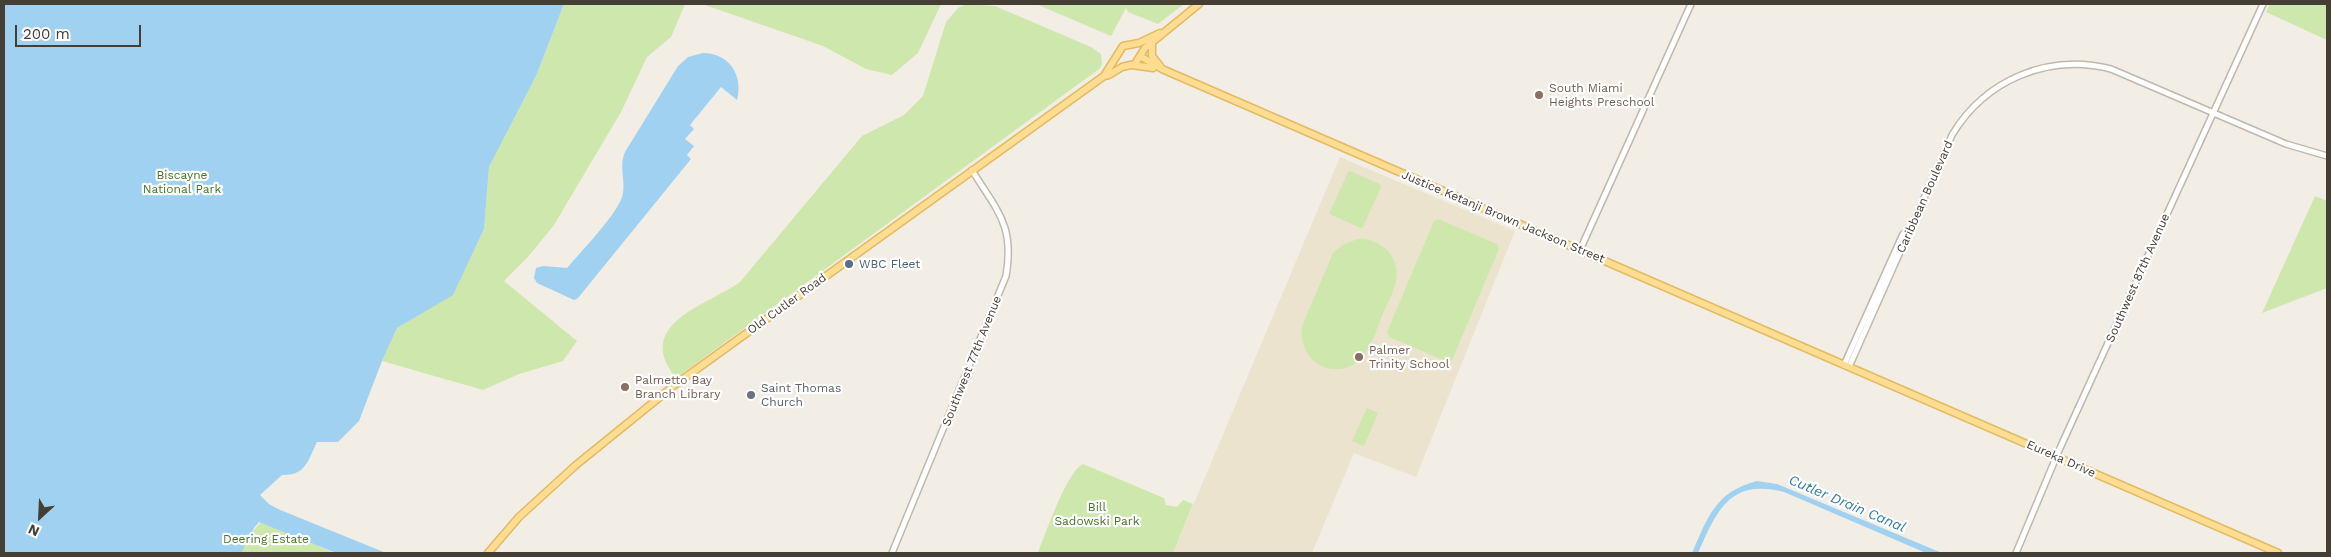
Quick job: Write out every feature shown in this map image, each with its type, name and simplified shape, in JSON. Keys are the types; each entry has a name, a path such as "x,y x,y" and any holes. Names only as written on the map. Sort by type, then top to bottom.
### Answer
{"main road":[{"path":"1160,33 1137,62 1131,65 1123,62 1119,55 1122,47 1160,33 1199,4"},
{"path":"1152,43 1152,56 1162,69"},
{"path":"1131,45 1136,48 1140,56"},
{"name":"Old Cutler Road","path":"1104,76 1119,55"},
{"name":"Justice Ketanji Brown Jackson Street","path":"1140,56 1162,69 1846,366"},
{"name":"Justice Ketanji Brown Jackson Street","path":"1131,65 1162,69"},
{"name":"Old Cutler Road","path":"488,553 547,491 620,428 714,356 1104,76 1131,65"},
{"name":"Eureka Drive","path":"1846,366 2278,553"}],"street":[{"path":"1580,250 1692,4"},
{"name":"Southwest 87th Avenue","path":"2016,553 2056,458 2262,4"},
{"name":"Caribbean Boulevard","path":"1846,366 1903,234 1908,230 1949,140 1965,116 1994,89 2021,74 2064,64 2105,67 2129,74 2286,144 2327,156"},
{"name":"Southwest 77th Avenue","path":"892,553 1006,276 1009,246 1002,218 972,170"}],"shaded area":[{"name":"Palmer Trinity School","path":"1340,157 1515,231 1416,477 1354,453 1312,553 1173,553"}],"green space":[{"path":"564,4 685,4 671,37 647,57 621,112 554,225 528,257 504,281 577,341 563,361 519,374 483,390 382,361 397,328 453,294 484,229 489,167 536,76"},
{"path":"702,4 941,4 918,53 892,75 866,69 823,46"},
{"path":"966,4 995,6 1091,47 1101,54 1102,65 676,378 665,359 663,344 668,330 693,309 740,282 862,136 904,115 923,96 946,22 958,8"},
{"path":"1036,4 1184,4 1158,24 1128,12 1126,8 1111,36"},
{"path":"2270,4 2327,4 2327,40 2266,12"},
{"path":"1350,171 1380,184 1381,187 1361,228 1329,214"},
{"path":"2315,196 2327,201 2327,288 2262,313"},
{"path":"1438,219 1497,244 1499,249 1452,360 1448,362 1389,337 1387,332 1434,221"},
{"path":"1358,239 1374,242 1387,250 1392,257 1397,272 1395,284 1371,343 1361,358 1345,368 1324,367 1316,363 1305,349 1302,340 1302,326 1333,253 1344,244"},
{"path":"1367,408 1378,413 1364,446 1352,441"},
{"name":"Bill Sadowski Park","path":"1083,464 1164,498 1166,505 1177,507 1183,500 1193,504 1173,553 1038,553 1070,478"},
{"name":"Deering Estate","path":"262,521 334,553 233,553"}],"water":[{"name":"Biscayne National Park","path":"4,4 564,4 536,76 489,167 484,229 453,295 397,328 359,421 338,442 317,442 308,461 301,470 290,475 282,475 260,495 269,504 278,509 386,553 336,553 259,522 241,553 4,553"},
{"path":"703,53 720,57 732,68 738,83 737,100 721,87 690,125 694,129 685,139 694,146 687,155 691,159 578,298 574,300 537,283 534,278 536,268 543,266 567,268 613,213 622,197 624,186 622,164 625,152 678,66 688,57"},
{"name":"Cutler Drain Canal","path":"1757,481 1777,484 1942,553 1926,553 1784,492 1766,489 1750,490 1738,494 1728,501 1712,523 1698,553 1692,553 1709,517 1722,499 1731,492"}],"place":[{"name":"South Miami Heights Preschool","path":"1539,95"},
{"name":"WBC Fleet","path":"849,264"},
{"name":"Palmer Trinity School","path":"1359,357"},
{"name":"Palmetto Bay Branch Library","path":"625,387"},
{"name":"Saint Thomas Church","path":"751,395"}]}
